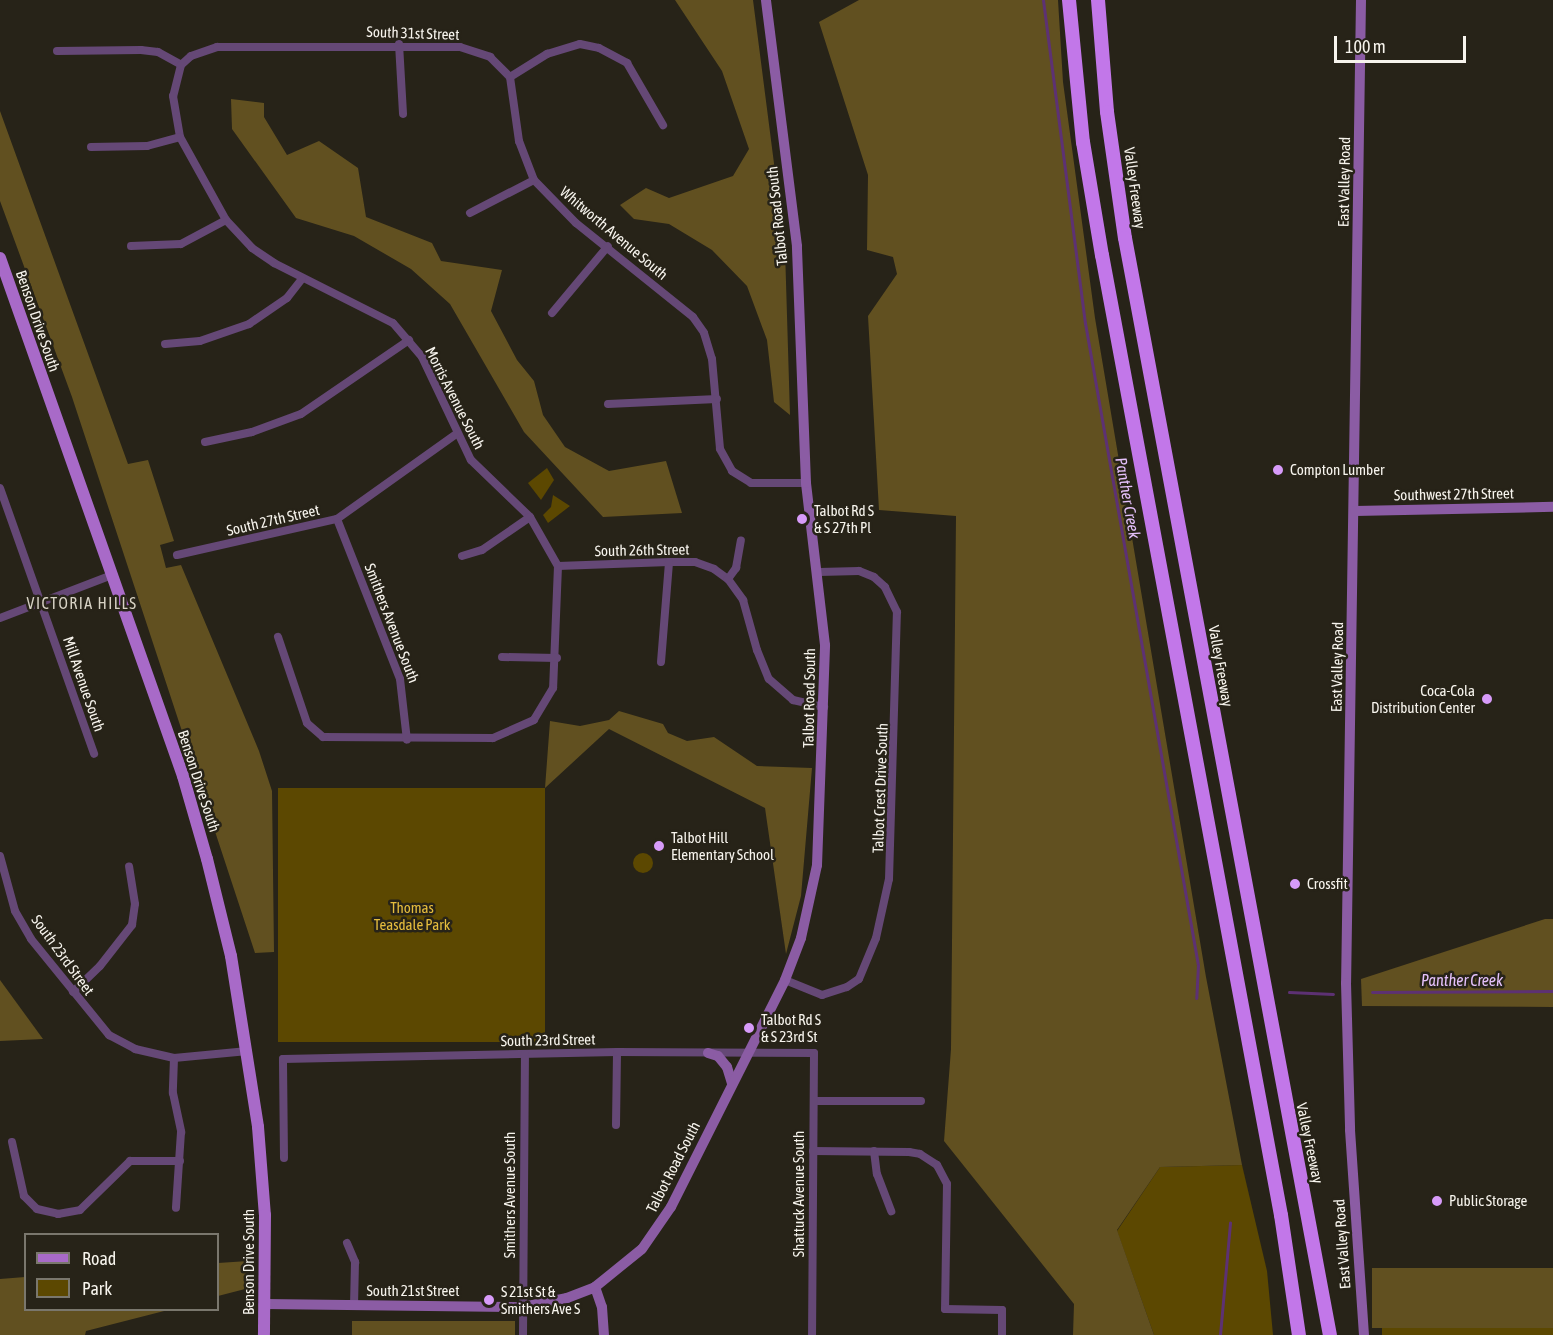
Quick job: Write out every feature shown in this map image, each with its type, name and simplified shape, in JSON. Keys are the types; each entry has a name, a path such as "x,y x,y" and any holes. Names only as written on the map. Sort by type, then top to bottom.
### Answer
{"highway":[{"path":"1069,0 1080,119 1102,255 1281,1215 1299,1335"},
{"path":"1076,0 1089,137 1087,157"},
{"name":"Valley Freeway","path":"1098,0 1107,112 1127,249 1330,1335"},
{"path":"1281,1215 1290,1227 1308,1335"}],"main road":[{"name":"Benson Drive South","path":"0,258 183,776 207,859 231,956 248,1051 263,1179 264,1335"}],"street":[{"name":"Talbot Road South","path":"595,1287 627,1264 658,1228 785,980 801,938 818,865 825,645 819,572 806,483 797,246 766,0"},
{"name":"East Valley Road","path":"1361,0 1347,1054 1364,1335"},
{"name":"South 31st Street","path":"181,64 191,56 217,47 399,44 477,50 510,77"},
{"path":"399,44 403,114"},
{"path":"510,77 530,62 565,46 599,48 627,63 636,73 663,125"},
{"path":"57,51 141,50 158,52 181,64"},
{"name":"Morris Avenue South","path":"181,64 173,96 180,137 226,220 252,248 302,279 368,307 393,323 422,357 456,434 471,460 491,483 530,517 558,566"},
{"name":"Whitworth Avenue South","path":"510,77 519,141 534,180 568,216 609,246 699,325 712,359 720,449 732,471 751,483 806,483"},
{"path":"91,147 147,146 180,137"},
{"path":"470,213 534,180"},
{"path":"131,246 181,244 226,220"},
{"path":"552,314 609,246"},
{"path":"165,344 200,341 249,324 287,298 302,279"},
{"path":"205,442 252,432 301,414 409,340"},
{"path":"608,404 717,399"},
{"name":"South 27th Street","path":"177,555 337,519 456,434"},
{"name":"Mill Avenue South","path":"0,488 94,754"},
{"name":"Southwest 27th Street","path":"1355,511 1553,507"},
{"path":"462,556 482,550 530,517"},
{"name":"Smithers Avenue South","path":"337,519 400,679 407,740"},
{"path":"741,540 736,568 728,579 750,617 757,650 769,679 793,700 824,707"},
{"path":"661,662 669,562"},
{"name":"South 26th Street","path":"558,566 694,562 728,579"},
{"path":"278,637 312,730 335,740 480,740 507,734 534,720 553,688 557,658 558,566"},
{"name":"Talbot Crest Drive South","path":"785,980 822,995 847,987 859,979 876,938 889,879 897,612 885,587 874,577 859,571 819,572"},
{"path":"0,618 112,575"},
{"path":"502,657 557,658"},
{"name":"South 23rd Street","path":"0,856 15,911 101,1028 135,1049 174,1058 248,1051"},
{"path":"73,992 100,966 132,925 135,904 129,866"},
{"path":"616,1125 617,1052"},
{"name":"South 23rd Street","path":"284,1158 283,1059 617,1052 814,1053"},
{"path":"708,1053 727,1067 732,1083"},
{"name":"Shattuck Avenue South","path":"812,1335 814,1053"},
{"name":"Smithers Avenue South","path":"522,1335 525,1054"},
{"path":"174,1058 173,1093 182,1132 176,1208"},
{"path":"814,1101 921,1101"},
{"path":"12,1142 24,1196 37,1209 58,1214 80,1210 130,1161 180,1161"},
{"path":"813,1151 920,1154 930,1159 946,1184 945,1309 1002,1310 1002,1335"},
{"path":"874,1151 877,1174 891,1211"},
{"path":"347,1243 355,1262 354,1306"},
{"path":"595,1287 602,1307 604,1335"},
{"name":"South 21st Street","path":"265,1304 523,1307 567,1298 595,1287"}],"green space":[{"path":"547,468 554,480 541,500 528,483"},
{"path":"553,495 570,506 548,523 543,515 551,507"},
{"name":"Thomas Teasdale Park","path":"278,788 545,788 545,1042 278,1042"},
{"path":"643,853 650,856 653,863 650,870 643,873 636,870 633,863 636,856"},
{"path":"1242,1165 1267,1271 1273,1335 1154,1335 1117,1231 1160,1167"},
{"path":"1382,1327 1553,1327 1553,1335 1382,1335"}],"shaded area":[{"path":"675,0 753,0 785,249 790,415 774,402 767,340 747,286 712,250 669,224 634,219 620,205 646,188 669,198 733,176 749,149 722,71"},
{"path":"859,0 1058,0 1063,82 1095,318 1206,977 1242,1165 1160,1167 1117,1230 1154,1335 1073,1335 1074,1304 944,1141 951,1049 956,516 879,510 868,316 897,274 893,257 867,250 868,175 819,22"},
{"path":"231,99 264,103 264,117 287,155 319,141 358,168 366,217 432,243 441,261 502,270 491,311 517,360 534,381 543,415 565,447 609,471 666,461 682,513 603,517 524,432 450,304 411,269 354,236 296,218 232,129"},
{"path":"0,111 128,464 148,460 174,541 160,545 166,568 181,565 259,751 272,791 274,952 255,953 72,397 0,201"},
{"path":"619,711 663,724 668,733 687,741 714,737 757,766 812,768 801,896 786,954 765,808 609,729 545,788 550,721 580,726 609,720"},
{"path":"1545,919 1553,919 1553,1007 1362,1006 1361,979"},
{"path":"0,980 43,1039 0,1041"},
{"path":"248,1261 249,1288 219,1296 219,1263"},
{"path":"1372,1268 1553,1268 1553,1328 1372,1328"},
{"path":"24,1277 24,1311 164,1311 86,1331 85,1335 0,1335 0,1279"},
{"path":"352,1321 515,1321 515,1335 352,1335"}],"waterway":[{"name":"Panther Creek","path":"1043,0 1085,323 1198,965 1196,998"},
{"name":"Panther Creek","path":"1372,992 1553,991"},
{"name":"Panther Creek","path":"1289,992 1333,994"},
{"path":"1220,1335 1230,1222"}],"place":[{"name":"Compton Lumber","path":"1278,470"},
{"name":"Talbot Rd S & S 27th Pl","path":"802,519"},
{"name":"Coca-Cola Distribution Center","path":"1487,699"},
{"name":"Talbot Hill Elementary School","path":"659,846"},
{"name":"Crossfit","path":"1295,884"},
{"name":"Talbot Rd S & S 23rd St","path":"749,1028"},
{"name":"Public Storage","path":"1437,1201"},
{"name":"S 21st St & Smithers Ave S","path":"489,1300"}],"district":[{"name":"VICTORIA HILLS","path":"82,603"}]}
